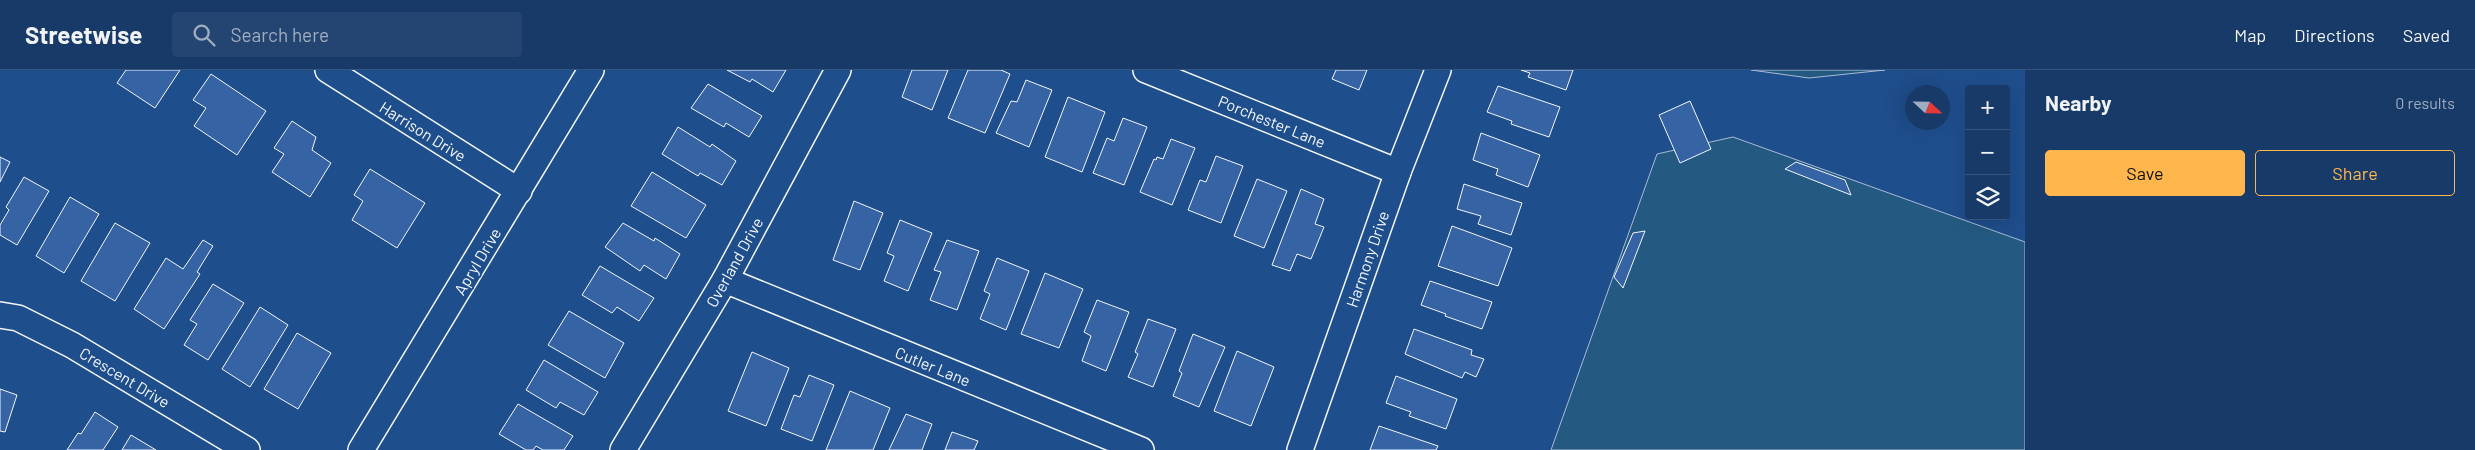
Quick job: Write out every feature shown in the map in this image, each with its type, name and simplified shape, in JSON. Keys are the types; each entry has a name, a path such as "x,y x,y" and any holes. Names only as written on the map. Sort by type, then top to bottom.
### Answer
{"street":[{"name":"Harrison Drive","path":"328,70 519,191"},
{"name":"Apryl Drive","path":"361,450 591,70"},
{"name":"Overland Drive","path":"622,450 725,280 838,70"},
{"name":"Porchester Lane","path":"1146,70 1398,172"},
{"name":"Harmony Drive","path":"1300,450 1398,172 1438,70"},
{"name":"Cutler Lane","path":"725,280 1141,450"},
{"name":"Crescent Drive","path":"0,315 18,318 72,345 247,450"}],"shaded area":[{"path":"1751,70 1885,70 1809,78"},
{"path":"1733,137 2025,242 2025,450 1551,450 1657,154"}],"building":[{"path":"126,70 180,70 155,108 117,83"},
{"path":"727,70 786,70 773,92 752,79 750,82"},
{"path":"912,70 948,70 932,110 902,97"},
{"path":"968,70 1001,70 1010,74 985,133 948,118"},
{"path":"1336,70 1367,70 1359,90 1332,79"},
{"path":"1521,70 1573,70 1566,90 1528,77 1530,73"},
{"path":"211,74 266,111 237,155 194,126 206,108 193,100"},
{"path":"1026,80 1052,90 1029,147 996,133 1011,101 1017,102"},
{"path":"708,84 762,116 749,137 726,123 724,127 691,108"},
{"path":"1498,86 1560,107 1549,137 1511,124 1512,121 1487,112"},
{"path":"1068,97 1105,112 1082,172 1045,157"},
{"path":"1690,101 1711,149 1680,163 1659,115"},
{"path":"1123,118 1147,127 1124,185 1093,173 1107,138 1114,141"},
{"path":"292,121 316,137 312,150 331,163 310,197 272,172 284,154 274,148"},
{"path":"678,127 710,147 712,144 736,161 722,185 700,173 698,176 662,154"},
{"path":"1481,133 1540,155 1528,187 1496,175 1498,169 1473,160"},
{"path":"1171,139 1195,148 1172,205 1140,192 1154,159 1156,160 1157,157 1163,159"},
{"path":"1216,156 1243,166 1221,223 1188,210 1200,180 1206,182"},
{"path":"0,157 10,162 0,182"},
{"path":"1796,162 1845,180 1851,195 1785,169"},
{"path":"370,169 425,203 397,248 352,220 363,201 354,195"},
{"path":"652,172 706,205 686,238 631,206"},
{"path":"24,177 49,191 17,245 0,235 0,225 9,210 6,207"},
{"path":"1257,179 1287,191 1264,248 1234,236"},
{"path":"1464,184 1522,203 1511,235 1478,224 1481,216 1457,209"},
{"path":"1301,189 1324,199 1315,224 1324,227 1311,259 1297,254 1290,271 1272,265"},
{"path":"70,197 99,214 64,273 36,256"},
{"path":"854,201 883,213 860,270 833,260"},
{"path":"900,220 932,233 908,291 884,281 894,256 887,253"},
{"path":"115,223 150,243 115,301 81,281"},
{"path":"623,223 654,241 655,238 680,254 666,279 644,265 640,271 605,247"},
{"path":"1452,226 1512,248 1498,286 1438,266"},
{"path":"1645,231 1623,288 1614,277 1633,233"},
{"path":"203,240 213,246 197,272 200,274 164,329 134,309 166,258 183,269"},
{"path":"947,240 979,251 957,310 930,300 941,272 934,270"},
{"path":"997,258 1029,271 1006,330 980,319 990,294 984,291"},
{"path":"600,266 654,298 639,321 617,307 612,313 582,295"},
{"path":"1045,273 1083,289 1059,348 1021,334"},
{"path":"1430,281 1492,302 1482,329 1421,305"},
{"path":"213,284 244,303 208,360 184,345 197,324 190,320"},
{"path":"1097,300 1129,312 1106,371 1082,361 1091,336 1084,332"},
{"path":"260,307 288,325 250,387 222,369"},
{"path":"569,311 624,343 605,378 548,345"},
{"path":"1148,319 1176,329 1153,387 1128,377 1138,354 1135,352"},
{"path":"1414,329 1472,350 1471,355 1484,359 1476,377 1465,372 1462,378 1405,354"},
{"path":"297,333 331,353 298,409 264,389"},
{"path":"1193,334 1225,347 1199,407 1173,396 1182,373 1179,371"},
{"path":"1237,351 1274,367 1251,426 1214,411"},
{"path":"752,352 789,368 766,426 728,411"},
{"path":"544,360 598,392 584,415 560,402 556,408 526,390"},
{"path":"809,375 834,385 812,441 781,429 794,395 800,397"},
{"path":"1396,376 1457,399 1446,429 1409,416 1411,412 1386,403"},
{"path":"0,389 17,395 5,432 0,431"},
{"path":"850,391 890,408 873,450 826,450"},
{"path":"518,404 573,436 564,450 543,450 536,446 533,450 526,450 499,434"},
{"path":"95,412 118,427 103,450 67,450 78,433 81,434"},
{"path":"906,414 932,424 922,450 889,450"},
{"path":"1379,426 1438,446 1436,450 1370,450"},
{"path":"952,432 978,441 974,450 945,450"},
{"path":"131,435 156,450 122,450"}]}
